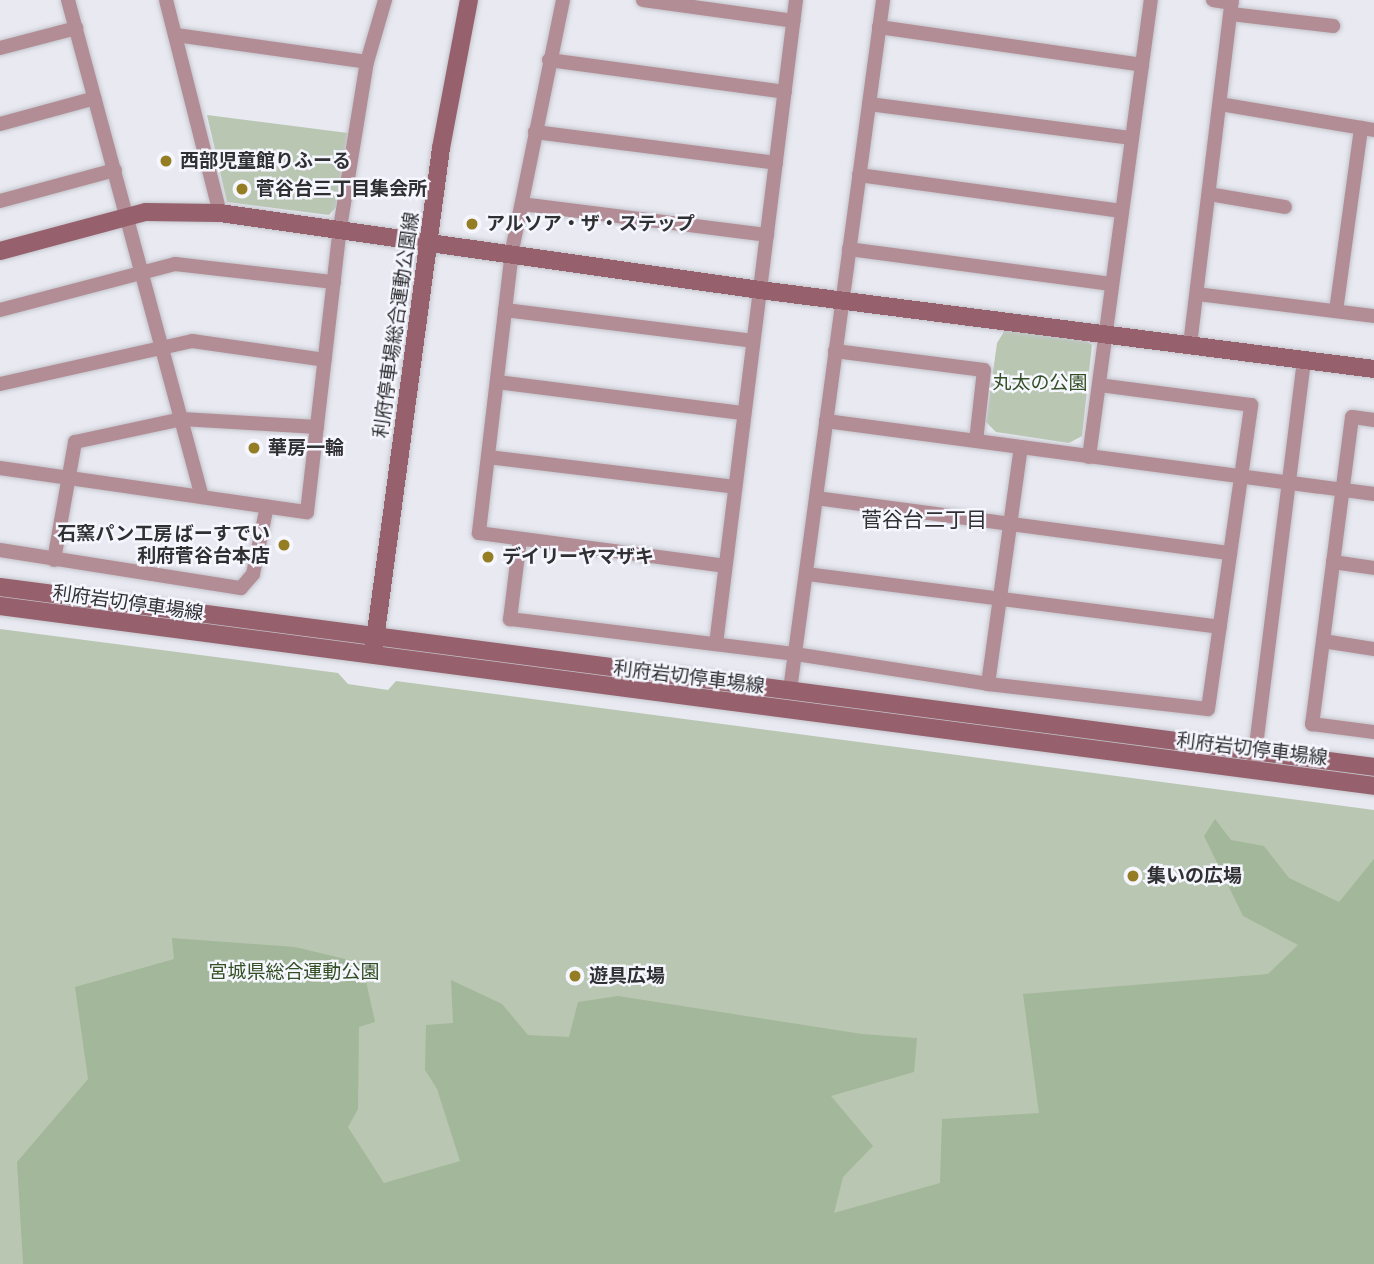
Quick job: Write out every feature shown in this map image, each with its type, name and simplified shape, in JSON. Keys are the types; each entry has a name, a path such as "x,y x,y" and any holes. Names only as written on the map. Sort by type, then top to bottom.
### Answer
{"main road":[{"name":"利府停車場総合運動公園線","path":"373,657 428,239 469,0"},
{"path":"0,251 128,217 174,210 220,213 428,239 760,290 1374,369"},
{"name":"利府岩切停車場線","path":"0,587 1374,766"},
{"name":"利府岩切停車場線","path":"0,606 373,657 1374,786"}],"street":[{"path":"68,0 202,497"},
{"path":"166,0 220,213"},
{"path":"0,468 307,512 340,228 367,62 385,0"},
{"path":"563,0 512,251 479,533 725,566"},
{"path":"643,0 794,21"},
{"path":"716,644 796,0"},
{"path":"790,690 883,0"},
{"path":"1089,457 1151,0"},
{"path":"1213,0 1333,26"},
{"path":"1190,345 1232,6"},
{"path":"879,26 1142,65"},
{"path":"0,48 76,28"},
{"path":"176,35 367,62"},
{"path":"549,60 785,92"},
{"path":"0,124 95,98"},
{"path":"869,104 1132,138"},
{"path":"1220,104 1367,129 1336,311"},
{"path":"535,132 776,163"},
{"path":"0,201 115,170"},
{"path":"859,175 1122,211"},
{"path":"1209,194 1285,207"},
{"path":"522,204 767,235"},
{"path":"849,249 1112,284"},
{"path":"0,310 175,264 334,282"},
{"path":"1196,294 1374,316"},
{"path":"505,310 753,341"},
{"path":"0,384 192,341 325,360"},
{"path":"835,351 984,370 976,441"},
{"path":"1254,770 1304,360"},
{"path":"497,382 744,413"},
{"path":"520,538 510,619 795,654 988,684 1208,709 1251,405 1099,385"},
{"path":"1374,420 1352,417 1312,724 1374,732"},
{"path":"54,561 66,478 75,442 182,419 317,427"},
{"path":"827,421 1374,494"},
{"path":"988,684 1021,447"},
{"path":"488,457 735,487"},
{"path":"816,498 1230,553"},
{"path":"0,551 241,588 253,574 267,506"},
{"path":"1333,562 1374,568"},
{"path":"807,574 1220,627"},
{"path":"1323,641 1374,649"}],"green space":[{"path":"207,115 348,133 336,207 329,215 227,202"},
{"name":"丸太の公園","path":"1005,330 1083,338 1092,345 1082,436 1069,443 996,432 986,422 997,343"},
{"name":"宮城県総合運動公園","path":"0,629 338,673 348,684 388,690 396,681 1374,810 1374,877 1156,1264 0,1264"},
{"path":"1215,819 1231,840 1264,846 1289,878 1339,902 1374,859 1374,1264 23,1264 17,1162 88,1079 75,987 174,959 172,938 295,947 362,963 375,1022 359,1027 358,1109 348,1127 384,1183 460,1161 437,1089 425,1070 426,1025 453,1023 451,980 502,1004 528,1035 569,1037 578,1002 618,996 862,1034 917,1038 914,1072 831,1096 873,1146 843,1177 834,1213 940,1183 942,1119 1039,1113 1023,994 1268,974 1298,945 1243,916 1204,836"}],"place":[{"name":"西部児童館りふーる","path":"166,161"},
{"name":"菅谷台三丁目集会所","path":"242,189"},
{"name":"アルソア・ザ・ステップ","path":"472,224"},
{"name":"華房一輪","path":"254,448"},
{"name":"石窯パン工房 ばーすでい 利府菅谷台本店","path":"284,545"},
{"name":"デイリーヤマザキ","path":"488,557"},
{"name":"集いの広場","path":"1133,876"},
{"name":"遊具広場","path":"575,976"}],"district":[{"name":"菅谷台二丁目","path":"924,519"}]}
